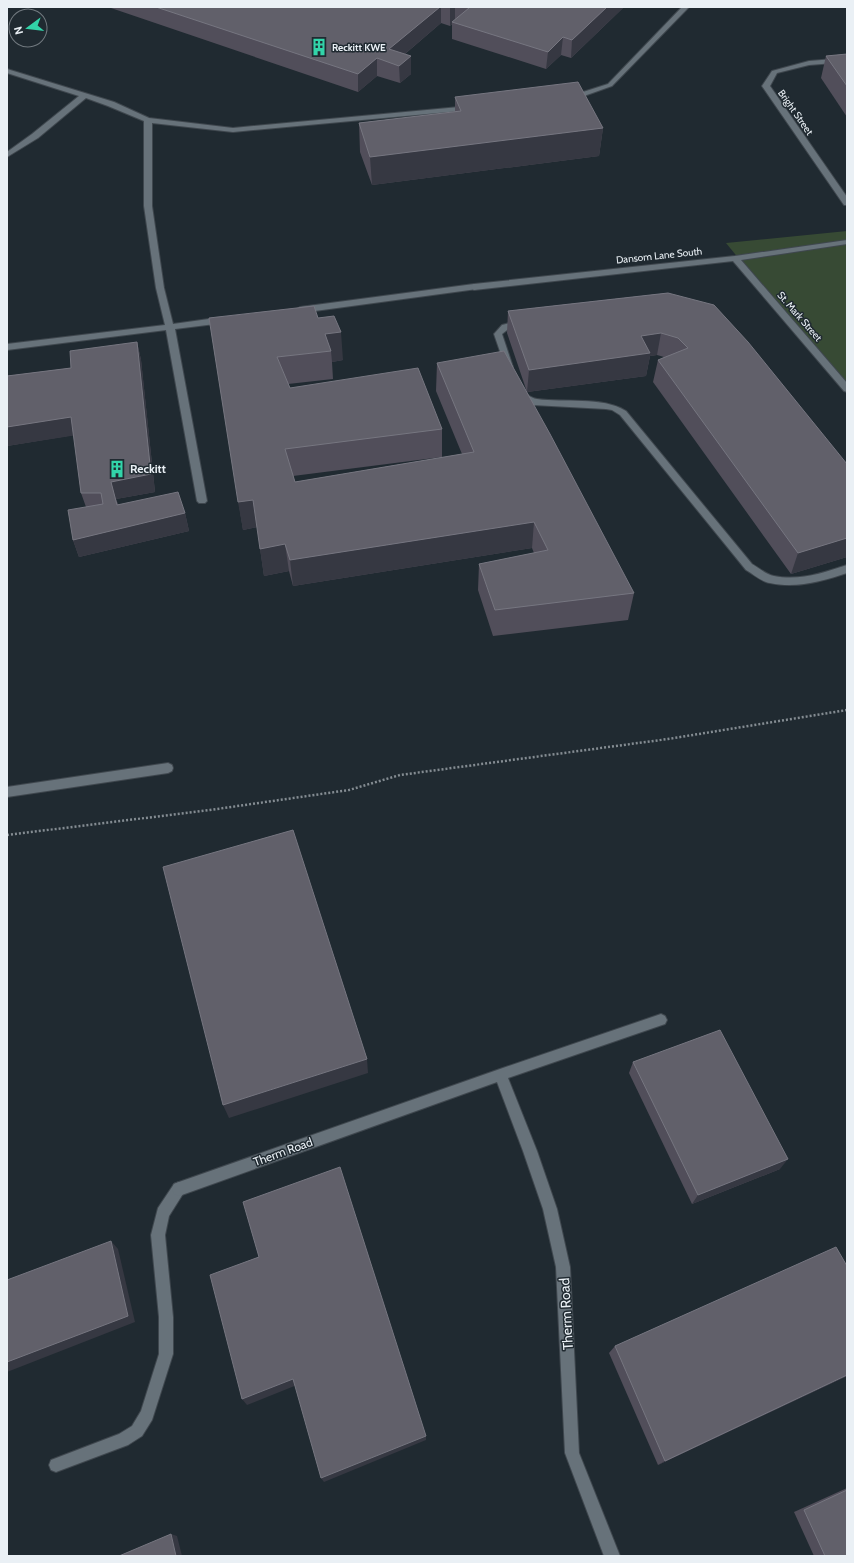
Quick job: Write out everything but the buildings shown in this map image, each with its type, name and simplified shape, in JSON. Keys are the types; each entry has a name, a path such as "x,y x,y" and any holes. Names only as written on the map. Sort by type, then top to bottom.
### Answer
{"street":[{"path":"564,98 584,94 610,85 686,7"},
{"name":"Bright Street","path":"847,60 809,63 774,72 766,86 847,203"},
{"path":"7,71 111,104 148,120 233,130 480,107"},
{"path":"7,155 35,136 84,96"},
{"path":"148,120 148,206 160,288 170,327 202,501"},
{"name":"Dansom Lane South","path":"294,310 474,287 735,258 847,242"},
{"name":"St. Mark Street","path":"735,258 847,389"},
{"path":"7,347 232,319"},
{"path":"534,322 510,324 502,328 498,334 518,392 525,398 534,402 606,406 615,408 623,413 749,567 771,580 808,580 821,578 847,570"},
{"path":"7,792 168,768"},
{"name":"Therm Road","path":"56,1465 123,1440 137,1431 147,1415 166,1354 166,1317 158,1235 163,1213 179,1190 500,1075 661,1020"},
{"name":"Therm Road","path":"500,1075 550,1208 563,1267 572,1453 612,1556"}],"path":[{"path":"7,835 210,810 349,790 400,775 668,739 847,710"}],"green space":[{"path":"847,231 847,391 726,243"}],"place":[{"name":"Reckitt KWE","path":"319,47"},
{"name":"Reckitt","path":"117,469"}]}
